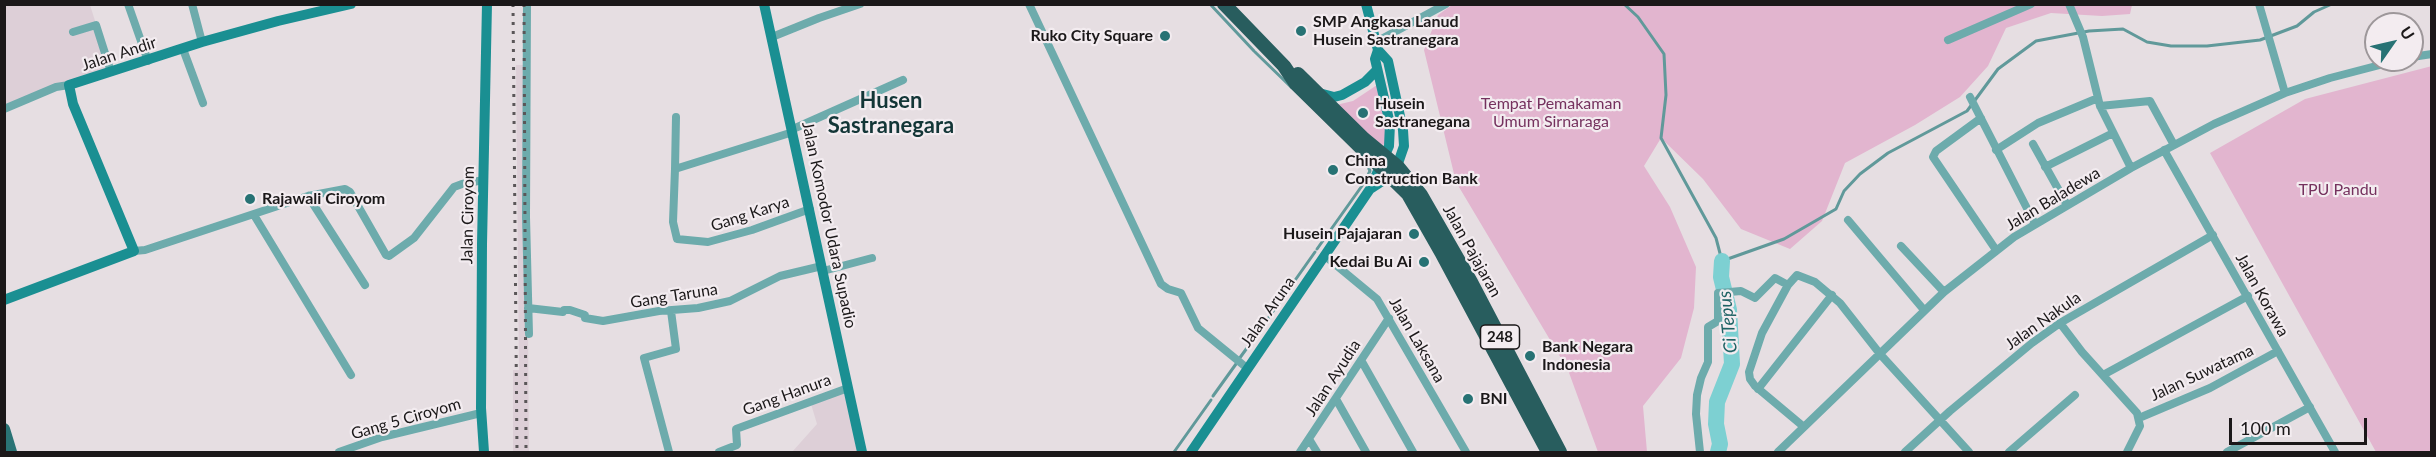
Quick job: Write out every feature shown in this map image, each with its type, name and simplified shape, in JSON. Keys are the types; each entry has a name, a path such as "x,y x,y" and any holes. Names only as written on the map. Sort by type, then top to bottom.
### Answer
{"highway":[{"path":"1224,4 1284,66 1296,84 1387,167"},
{"path":"1284,66 1302,77 1387,167"},
{"name":"Jalan Pajajaran","path":"1387,167 1406,191 1423,219 1548,453"},
{"name":"Jalan Pajajaran","path":"1387,167 1421,195 1466,272 1560,453"}],"main road":[{"path":"4,429 11,453"}],"street":[{"path":"129,4 148,60"},
{"path":"192,4 202,42"},
{"name":"Jalan Andir","path":"134,251 77,115 69,85 202,42 351,4"},
{"name":"Jalan Ciroyom","path":"484,453 481,413 488,4"},
{"path":"527,4 526,217 529,334"},
{"name":"Jalan Komodor Udara Supadio","path":"764,4 862,453"},
{"path":"772,37 860,4"},
{"path":"1029,4 1161,284 1168,290 1181,294 1198,328 1246,365"},
{"path":"1366,4 1377,46 1388,61 1403,130 1404,146 1387,167"},
{"path":"1387,167 1391,134 1375,58 1377,46 1446,4"},
{"path":"2069,4 2083,37 2099,102 2131,168"},
{"path":"2259,4 2285,93"},
{"path":"1948,40 2028,5"},
{"path":"73,32 96,25 111,72"},
{"path":"183,49 203,103"},
{"name":"Jalan Baladewa","path":"1778,453 1944,292 1996,250 2035,224 2174,145 2285,93 2364,69"},
{"path":"1318,93 1334,97 1342,95 1365,82 1377,70"},
{"path":"676,117 675,169 793,131 903,80"},
{"path":"4,108 56,87 69,85"},
{"path":"1970,97 2035,224"},
{"path":"1996,150 2038,123 2099,102 2150,100 2174,145"},
{"path":"1981,118 1936,151 1933,157 1996,250"},
{"path":"2045,168 2113,133"},
{"path":"2033,144 2067,205"},
{"name":"Jalan Korawa","path":"2164,150 2335,453"},
{"name":"Jalan Aruna","path":"1191,453 1246,365 1387,167"},
{"name":"Gang Karya","path":"675,169 673,222 677,239 708,242 752,230 810,209"},
{"path":"4,300 134,251 254,215 308,196 345,189 350,192 386,255 389,256 414,238 454,188 462,184 484,180"},
{"path":"308,196 365,285"},
{"path":"254,215 351,375"},
{"path":"1848,220 1924,310"},
{"name":"Jalan Nakula","path":"1905,453 1940,420 2032,343 2060,323 2213,235"},
{"path":"1901,246 1944,292"},
{"name":"Jalan Laksana","path":"1325,256 1370,291 1389,318 1466,453"},
{"name":"Gang Taruna","path":"528,308 563,312 570,310 585,315 585,318 603,321 659,311 698,308 730,301 780,276 872,258"},
{"path":"1804,427 1758,389 1750,379 1749,372 1762,333 1794,276 1801,275 1832,295 1880,354 1969,453"},
{"path":"1700,453 1696,414 1697,395 1708,362 1708,327 1718,321 1716,303 1720,291 1741,291 1755,298 1775,278 1788,285"},
{"path":"1758,389 1832,295"},
{"path":"2103,375 2248,296"},
{"path":"669,453 644,358 663,355 664,351 676,349 671,311"},
{"name":"Jalan Ayudia","path":"1300,453 1389,318"},
{"path":"2060,323 2134,408 2139,418"},
{"name":"Jalan Suwatama","path":"2127,453 2140,426 2139,418 2210,388 2278,351"},
{"path":"1361,360 1413,453"},
{"name":"Gang Hanura","path":"719,453 736,445 736,429 848,388"},
{"path":"2009,453 2075,395"},
{"path":"1336,399 1366,453"},
{"path":"2227,453 2310,407"},
{"name":"Gang 5 Ciroyom","path":"339,453 382,437 481,413"},
{"name":"Jalan Ciroyom","path":"482,426 493,453"},
{"path":"1309,439 1317,453"}],"shaded area":[{"path":"5,5 90,5 110,68 5,107"},
{"path":"516,65 526,65 529,452 513,452 513,370 519,370"},
{"path":"846,392 857,452 792,452 817,424 811,404"}],"green space":[{"name":"Tempat Pemakaman Umum Sirnaraga","path":"1452,5 2132,5 2130,14 2102,16 2051,13 2006,28 1988,66 1960,97 1915,125 1845,163 1822,221 1790,249 1741,229 1703,179 1661,138 1644,166 1670,207 1696,267 1694,308 1681,358 1643,406 1647,452 1598,452 1568,370 1456,182 1424,50 1438,15"},
{"name":"TPU Pandu","path":"2432,66 2431,452 2376,452 2210,153 2305,99 2409,72 2424,72 2424,68"},
{"path":"1377,85 1389,134 1386,144 1382,145 1336,105 1353,101"}],"waterway":[{"path":"1210,4 1254,51"},
{"path":"1624,4 1638,17 1664,54 1666,95 1661,138 1716,238 1722,261 1784,239 1836,209 1844,191 1860,174 1888,153 1967,111 1998,69 2036,41 2089,31 2123,29 2147,42 2171,46 2207,46 2260,40 2297,26 2314,12 2332,4"},
{"path":"1255,52 1291,87"},
{"path":"1317,249 1364,183 1370,171 1364,158"},
{"path":"1262,327 1315,252"},
{"name":"Ci Tepus","path":"1718,452 1720,444 1716,424 1717,402 1732,364 1729,310 1721,277 1722,261"},
{"path":"1239,359 1260,330"},
{"path":"1213,396 1236,364"},
{"path":"1174,452 1211,400"}],"railway":[{"path":"513,4 517,452"},
{"path":"524,4 526,452"}],"place":[{"name":"SMP Angkasa Lanud Husein Sastranegara","path":"1301,31"},
{"name":"Ruko City Square","path":"1165,36"},
{"name":"Husein Sastranegana","path":"1363,113"},
{"name":"China Construction Bank","path":"1333,170"},
{"name":"Rajawali Ciroyom","path":"250,199"},
{"name":"Husein Pajajaran","path":"1414,234"},
{"name":"Kedai Bu Ai","path":"1424,262"},
{"name":"Bank Negara Indonesia","path":"1530,356"},
{"name":"BNI","path":"1468,399"}],"district":[{"name":"Husen Sastranegara","path":"891,114"}]}
